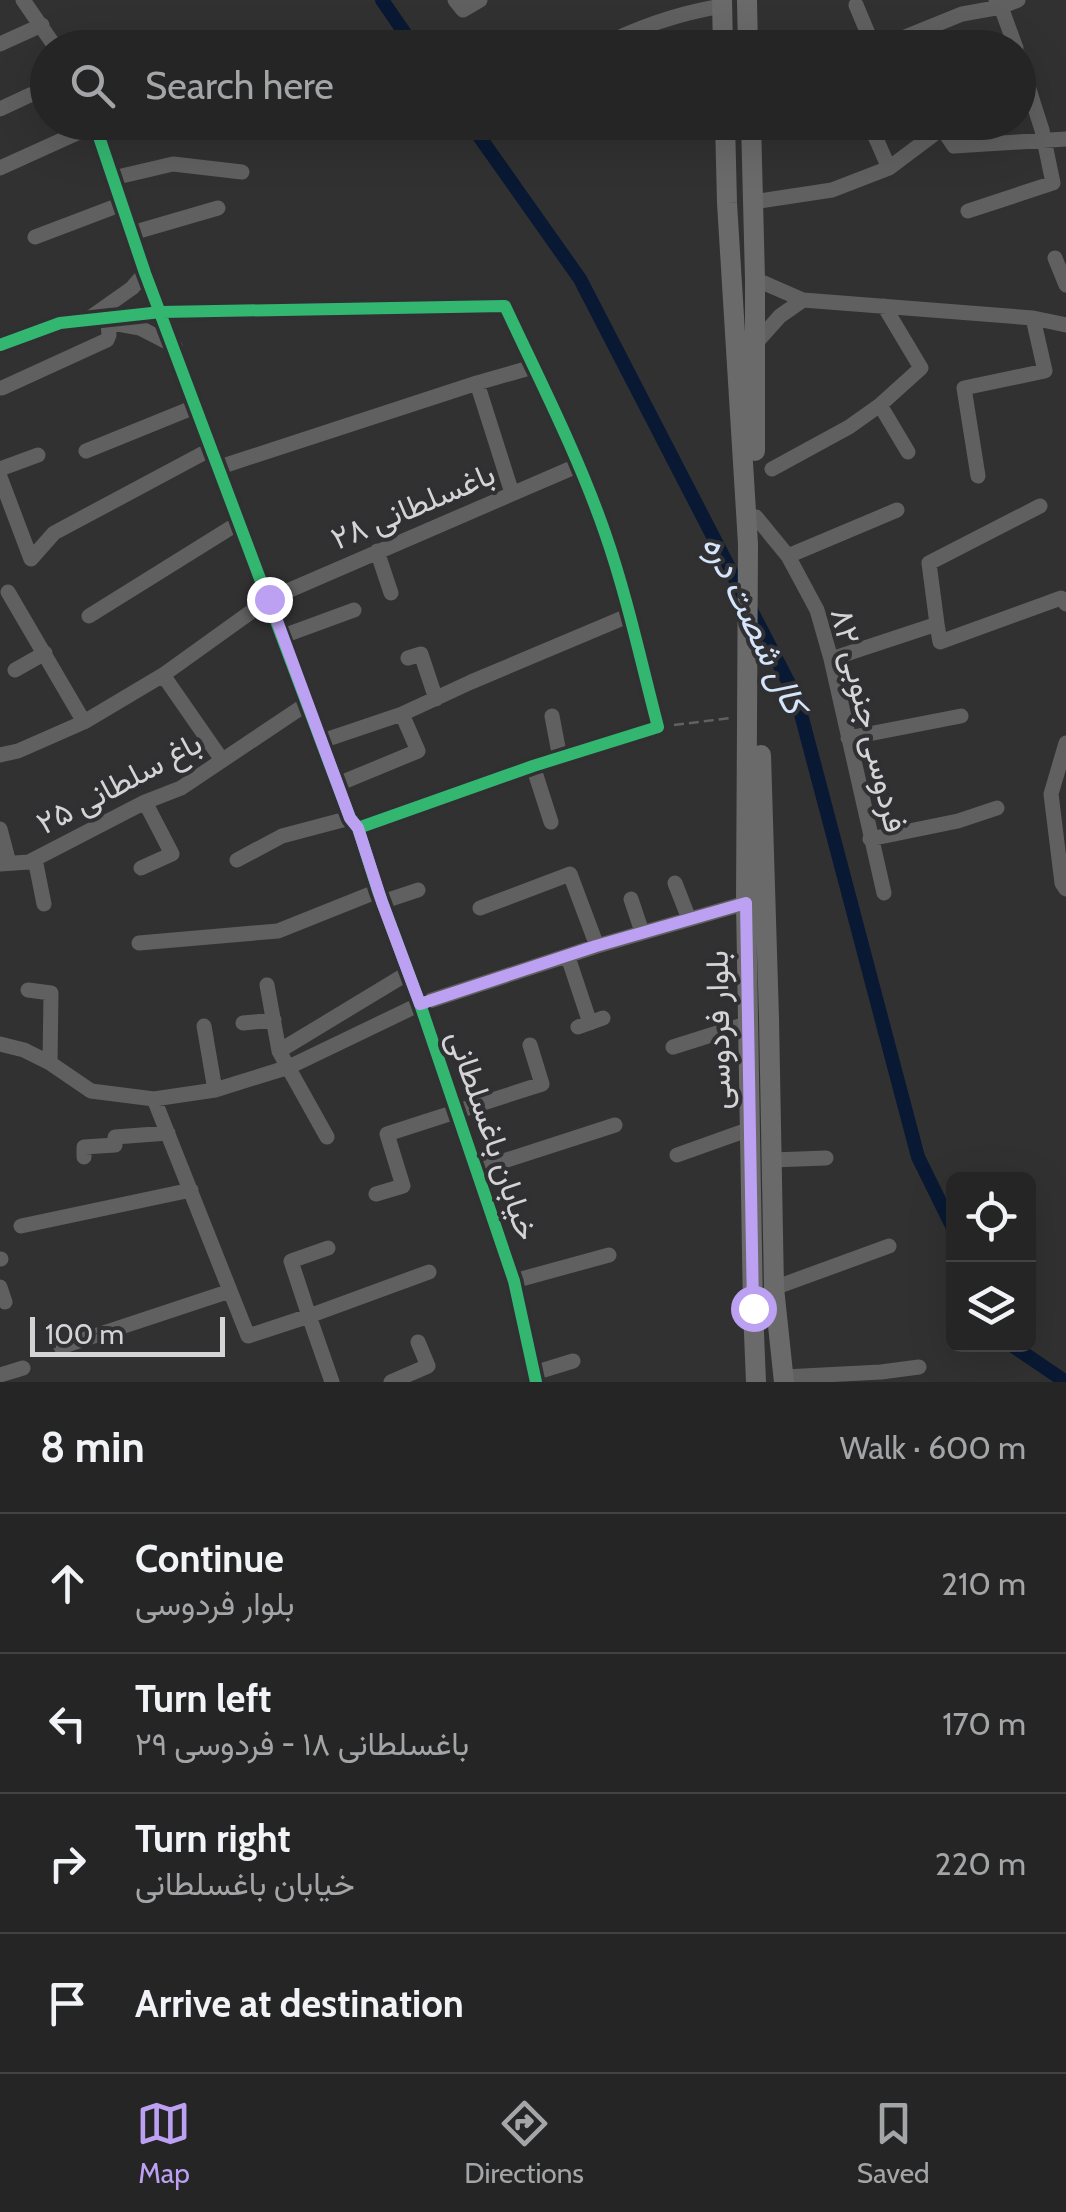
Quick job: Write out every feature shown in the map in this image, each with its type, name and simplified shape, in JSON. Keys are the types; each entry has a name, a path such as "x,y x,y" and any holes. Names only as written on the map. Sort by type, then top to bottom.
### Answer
{"main road":[{"path":"747,0 748,30"},
{"path":"722,3 723,30"},
{"path":"725,140 752,544 754,681"},
{"path":"751,140 756,518 752,544"},
{"name":"بلوار فردوسی","path":"754,681 748,716 746,903 749,1023 761,1104"},
{"name":"بلوار فردوسی","path":"754,681 761,1104 756,1382"},
{"name":"بلوار فردوسی","path":"761,1145 784,1379"}],"street":[{"path":"22,0 45,30"},
{"path":"458,5 480,0"},
{"path":"912,30 959,7 1018,0"},
{"path":"634,30 696,5 722,3"},
{"path":"998,4 1009,30"},
{"path":"856,5 868,30"},
{"path":"31,30 42,25"},
{"path":"0,44 30,30"},
{"path":"0,109 30,95"},
{"path":"968,211 1053,183 1036,119"},
{"path":"950,140 954,146 1066,139"},
{"path":"0,168 60,140"},
{"name":"خیابان باغسلطانی","path":"100,140 146,273 420,1004 514,1281 535,1380"},
{"path":"877,140 889,168"},
{"path":"753,202 832,190 889,168 923,140"},
{"path":"113,178 173,164 242,172"},
{"path":"35,237 122,204"},
{"path":"132,233 218,208"},
{"path":"1055,258 1066,285"},
{"path":"88,319 132,288 146,273"},
{"path":"755,279 804,300 1066,324"},
{"path":"755,344 780,316 804,300"},
{"path":"0,345 60,323 161,312 505,306 579,465 606,534 658,727 354,823 282,836 237,860"},
{"path":"772,468 849,427 921,368 884,306"},
{"path":"978,476 964,388 1046,371 1033,318"},
{"path":"88,319 140,328 174,346"},
{"path":"2,388 106,340 110,335 108,323"},
{"path":"220,468 533,367"},
{"path":"476,383 512,493"},
{"path":"880,405 908,452"},
{"path":"86,452 197,406"},
{"path":"38,455 0,473 6,512 31,559 54,533 213,448"},
{"name":"باغسلطانی ۲۸","path":"0,756 84,722 164,675 269,599 579,465"},
{"path":"1040,506 929,563 940,642 1061,598 1066,604"},
{"path":"788,556 898,510"},
{"name":"فردوسی جنوبی ۸۲","path":"756,518 788,556 817,610 884,892"},
{"path":"88,616 240,522"},
{"path":"377,551 391,593"},
{"path":"8,592 84,722"},
{"path":"283,636 354,610"},
{"path":"322,740 402,714 630,615"},
{"path":"831,659 938,624"},
{"path":"15,670 44,653"},
{"path":"408,658 421,654 436,699"},
{"path":"164,675 222,760"},
{"name":"باغ سلطانی ۲۵","path":"4,863 29,862 144,802 181,788 308,703"},
{"path":"338,784 418,751 402,714"},
{"path":"552,716 560,758"},
{"path":"848,738 961,716"},
{"path":"1064,886 1051,794 1066,743"},
{"path":"533,766 552,822"},
{"path":"141,868 172,854 144,802"},
{"path":"870,839 997,808"},
{"path":"0,829 4,863"},
{"path":"35,858 44,904"},
{"path":"480,908 570,874 596,946"},
{"path":"675,883 689,919"},
{"path":"139,943 278,931 380,896 418,890"},
{"path":"630,899 642,932"},
{"path":"0,1044 50,1063 91,1090 154,1099 215,1090 289,1066 420,1004 596,946 746,903"},
{"path":"568,957 590,1023"},
{"path":"279,1051 408,973"},
{"path":"268,985 279,1051 326,1137"},
{"path":"28,990 51,993 50,1063"},
{"path":"243,1023 274,1020"},
{"path":"672,1047 749,1023"},
{"path":"204,1026 215,1090"},
{"path":"376,1194 404,1186 387,1134 542,1084 530,1044"},
{"path":"154,1099 248,1336 429,1272"},
{"path":"476,1170 615,1125"},
{"path":"84,1157 84,1148 115,1146 115,1136 168,1134"},
{"path":"677,1155 761,1145 826,1158"},
{"path":"21,1226 191,1190"},
{"path":"774,1288 889,1246"},
{"path":"328,1248 291,1262 330,1381"},
{"path":"514,1281 609,1256"},
{"path":"60,1347 230,1291"},
{"path":"391,1382 428,1366 418,1342"},
{"path":"535,1380 574,1361"},
{"path":"784,1379 919,1367"},
{"path":"0,1376 23,1368"}],"path":[{"path":"658,727 748,716"}],"waterway":[{"name":"کال شصت دره","path":"382,0 403,30"},
{"name":"کال شصت دره","path":"482,140 580,279 797,699 918,1157 946,1214"},
{"name":"کال شصت دره","path":"1022,1352 1066,1382"}],"cycle path":[{"path":"100,140 145,273 350,818 358,828 420,1004 514,1281 536,1382"},
{"path":"0,345 60,323 161,312 505,306 571,447 605,533 658,727 358,828"}],"route":[{"path":"269,599 350,818 358,828 420,1004 596,946 746,903 753,1308"}]}
